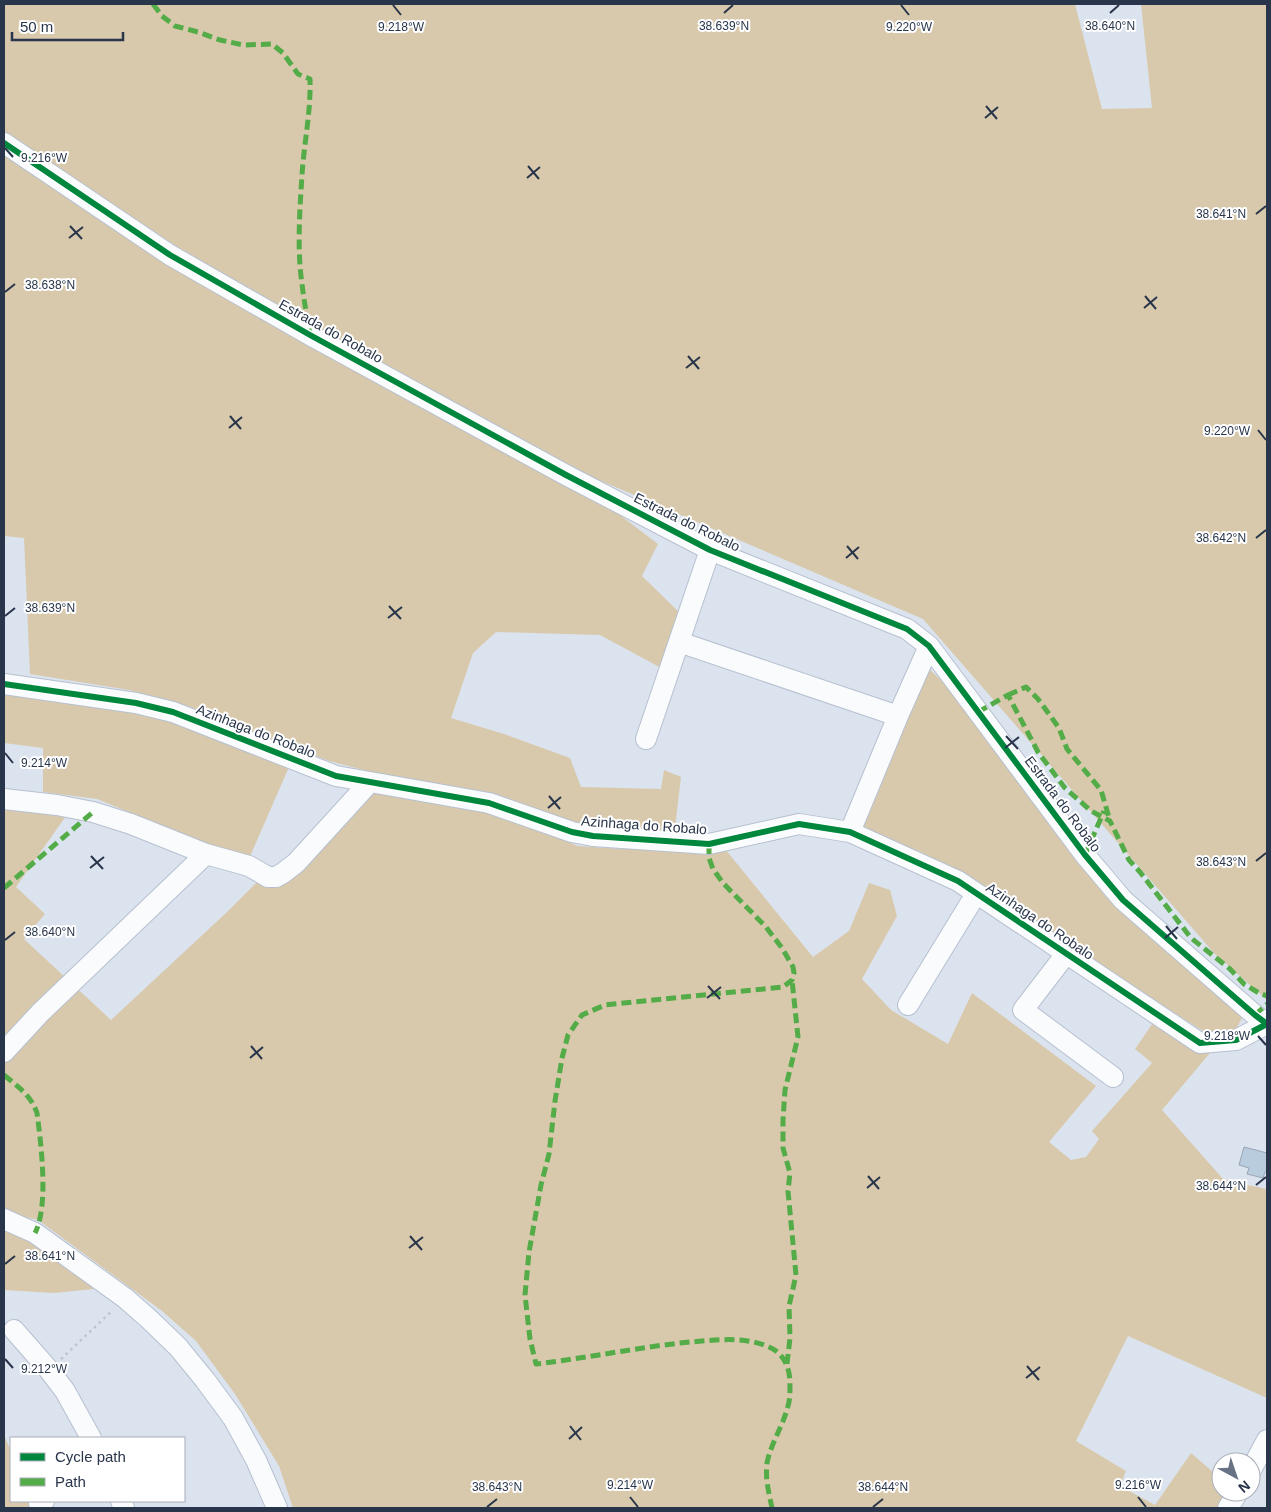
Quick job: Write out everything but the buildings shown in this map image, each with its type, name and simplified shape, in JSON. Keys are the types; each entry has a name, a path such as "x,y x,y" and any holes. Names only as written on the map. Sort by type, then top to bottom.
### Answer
{"street":[{"name":"Estrada do Robalo","path":"4,143 170,255 566,476 710,550 907,629 929,646 1085,855 1123,900 1267,1024"},
{"path":"646,739 710,550"},
{"path":"679,642 898,716"},
{"path":"850,832 929,646"},
{"name":"Azinhaga do Robalo","path":"4,684 136,703 173,712 336,776 488,803 572,832 593,836 709,844 799,824 850,832 958,881 1200,1043 1236,1040 1267,1024"},
{"path":"4,799 58,804 93,812 131,824 206,854 249,866 268,877 276,877 283,874 296,863 369,783"},
{"path":"4,1052 40,1013 206,854"},
{"path":"908,1005 976,894"},
{"path":"1066,954 1023,1010 1113,1077"},
{"path":"4,1219 35,1233 126,1298 178,1347 211,1387 233,1418 256,1460 278,1508"},
{"path":"14,1330 65,1391 90,1437"},
{"path":"1261,1452 1267,1440"}],"path":[{"path":"49,1370 126,1298"}],"shaded area":[{"path":"4,4 1075,4 1102,109 1152,108 1141,4 1267,4 1267,1000 1214,953 923,619 578,471 595,496 658,544 642,576 681,614 663,669 600,635 496,632 473,653 451,718 504,734 570,758 581,787 661,789 664,770 681,777 674,837 595,831 490,793 414,783 329,761 190,707 129,690 30,674 24,538 4,536 4,153 132,241 4,148"},
{"path":"924,664 970,708 1105,896 1243,1016 1235,1031 1203,1031 921,852 859,829"},
{"path":"4,692 141,711 198,729 289,767 248,861 97,799 43,792 43,748 4,743"},
{"path":"376,791 493,811 578,846 620,849 725,849 813,957 849,931 869,883 890,890 897,916 862,979 891,1010 948,1044 972,993 1096,1086 1049,1142 1071,1160 1086,1157 1099,1139 1092,1131 1152,1063 1135,1049 1155,1020 1215,1047 1162,1110 1224,1180 1267,1189 1267,1398 1128,1336 1076,1441 1126,1471 1120,1486 1155,1505 1191,1453 1211,1470 1211,1502 1221,1502 1217,1508 293,1508 279,1466 235,1394 196,1341 162,1311 38,1220 4,1212 4,808 66,816 16,887 45,914 24,939 111,1020 259,880 322,845"},
{"path":"4,1226 45,1246 94,1289 54,1293 4,1290"},
{"path":"4,1435 10,1449 10,1502 35,1502 38,1508 4,1508"}],"marked path":[{"path":"153,4 162,16 175,26 243,45 272,44 283,53 298,74 310,79 302,175 299,243 302,283 310,335"},
{"path":"1008,695 1026,687 1038,699 1059,728 1067,749 1101,790 1110,821"},
{"path":"978,712 1008,695 1038,752 1065,788 1091,811 1110,821 1129,860 1191,938 1230,969 1244,984 1267,996"},
{"path":"1085,855 1104,811"},
{"path":"4,888 93,812"},
{"path":"709,844 709,858 713,869 723,883 766,927 782,948 793,967 792,980 783,987 605,1005 582,1015 568,1035 562,1058 549,1154 541,1185 529,1252 525,1295 530,1339 536,1364 671,1344 720,1340 750,1341 769,1347 779,1353 787,1367 790,1378 790,1392 789,1404 767,1463 767,1480 772,1508"},
{"path":"787,1364 790,1338 789,1306 796,1275 788,1191 790,1173 783,1148 785,1090 798,1037 792,980"},
{"path":"1255,1015 1267,1004"},
{"path":"4,1075 27,1096 37,1113 42,1157 43,1191 42,1207 35,1233"}],"cycle path":[{"path":"4,143 170,255 310,335 566,475 710,550 907,629 929,646 1085,855 1123,900 1267,1024"},
{"path":"4,684 136,703 173,712 336,776 489,803 572,832 593,836 709,844 799,824 850,832 958,881 1200,1043 1236,1040 1267,1024"}]}
